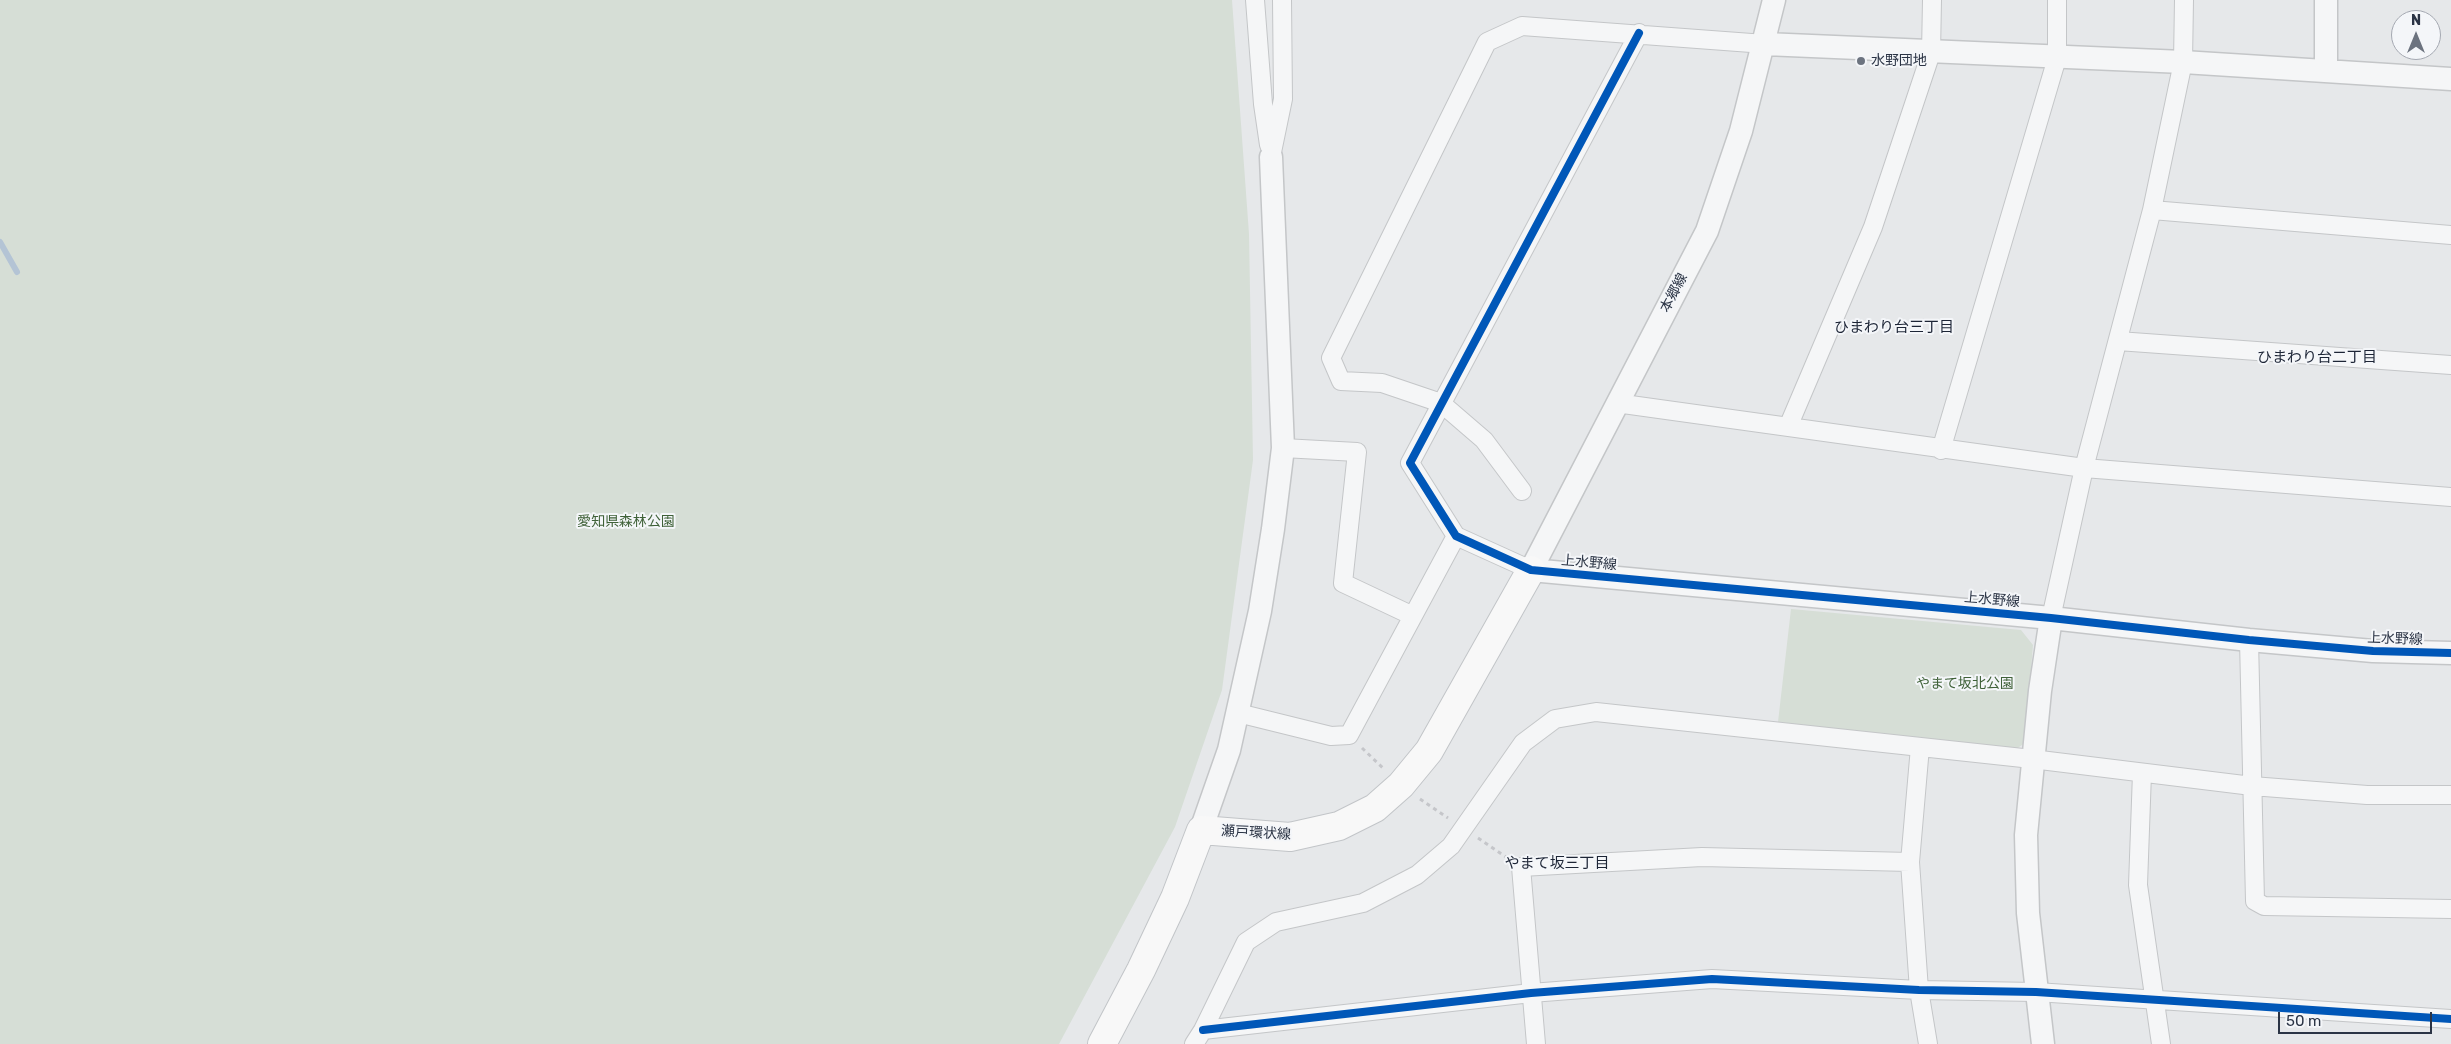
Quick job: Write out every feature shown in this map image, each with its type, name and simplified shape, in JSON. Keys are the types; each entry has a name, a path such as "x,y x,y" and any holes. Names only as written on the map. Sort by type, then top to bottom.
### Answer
{"main road":[{"name":"瀬戸環状線","path":"1102,1044 1141,970 1171,907 1201,830 1290,837 1339,826 1375,808 1400,785 1430,751 1531,570"}],"street":[{"path":"1201,830 1229,750 1260,611 1283,448 1270,157 1263,104 1255,0"},
{"path":"1270,157 1283,99 1282,0"},
{"name":"本郷線","path":"1531,570 1616,403 1707,231 1741,131 1765,44 1774,0"},
{"path":"1788,427 1873,226 1931,53 1932,0"},
{"path":"1941,450 2057,58 2057,0"},
{"path":"2043,1044 2028,913 2026,835 2032,759 2051,618 2084,468 2152,210 2183,62 2184,0"},
{"path":"2326,0 2326,72"},
{"path":"1522,491 1484,440 1441,403 1382,383 1341,380 1331,358 1487,42 1522,26 1765,44 1931,53 2183,62 2451,79"},
{"path":"1531,570 1456,536 1410,463 1639,34"},
{"path":"2152,210 2451,235"},
{"path":"2118,341 2451,365"},
{"path":"1616,403 1941,450 2084,468 2451,497"},
{"path":"1283,448 1357,452 1343,584 1413,616"},
{"path":"1238,713 1332,736 1349,735 1456,536"},
{"name":"上水野線","path":"1531,570 2051,618 2249,640 2374,651 2451,653"},
{"path":"2249,640 2255,901 2264,906 2451,909"},
{"path":"1199,1037 1246,942 1276,922 1363,903 1416,875 1451,846 1523,743 1555,719 1596,712 2032,759 2252,786 2367,795 2451,795"},
{"path":"1920,747 1910,862 1919,990 1928,1044"},
{"path":"2142,773 2138,885 2160,1044"},
{"path":"1536,1044 1521,867 1702,857 1910,862"},
{"path":"1199,1037 1531,993 1712,979 1919,990 2036,992 2451,1019"}],"path":[{"path":"1349,735 1400,785"}],"green space":[{"name":"愛知県森林公園","path":"0,0 1232,0 1249,234 1253,460 1222,690 1175,827 1059,1044 0,1044"},
{"name":"やまて坂北公園","path":"1791,609 2021,630 2033,645 2025,743 2016,749 1778,722"}],"waterway":[{"path":"0,242 17,272"}],"cycle path":[{"path":"1639,33 1410,463 1456,536 1531,570 2051,618 2249,640 2373,651 2451,653"},
{"path":"1203,1030 1531,993 1712,979 1919,990 2036,992 2451,1019"}],"place":[{"name":"水野団地","path":"1861,61"}],"district":[{"name":"ひまわり台三丁目","path":"1894,328"},
{"name":"ひまわり台二丁目","path":"2317,358"},
{"name":"やまて坂三丁目","path":"1557,864"}]}
